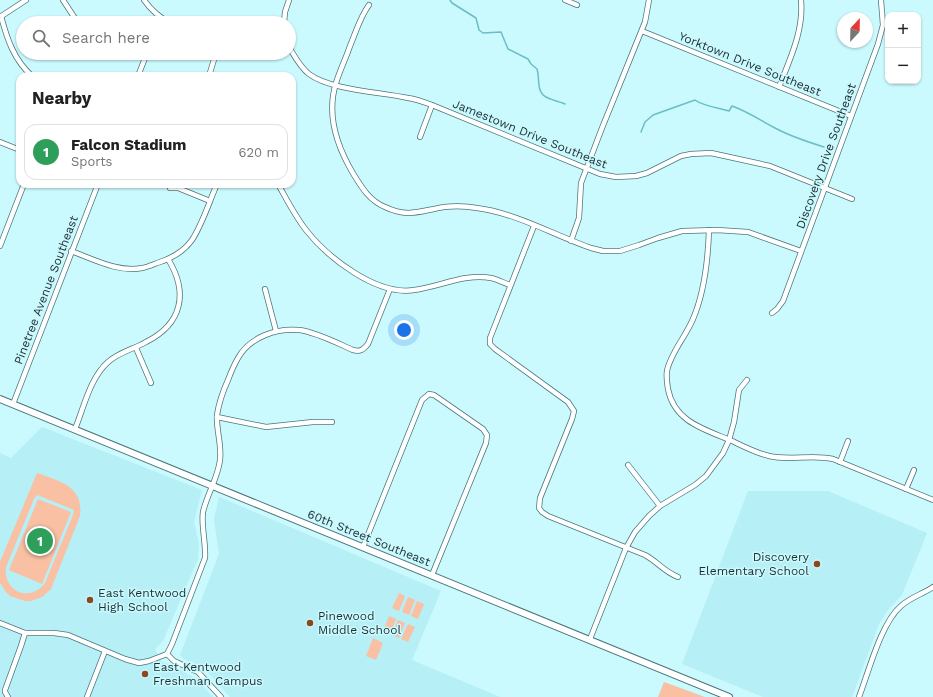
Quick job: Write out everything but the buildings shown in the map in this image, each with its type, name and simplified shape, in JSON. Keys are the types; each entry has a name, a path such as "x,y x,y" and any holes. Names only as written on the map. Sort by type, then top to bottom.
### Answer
{"main road":[{"name":"60th Street Southeast","path":"0,399 729,697"}],"street":[{"path":"16,57 7,37 1,17 26,0"},
{"path":"63,0 73,16"},
{"path":"144,0 156,16"},
{"path":"285,16 289,0"},
{"path":"564,0 577,5"},
{"path":"571,241 579,218 581,183 585,169 642,31 649,0"},
{"path":"779,87 800,30 802,16 801,0"},
{"name":"Discovery Drive Southeast","path":"772,313 783,301 882,30 883,17 880,0"},
{"path":"369,5 361,19 336,84 332,103 334,129 345,160 362,188 376,203 398,212 414,214 449,207 477,208 503,214 571,241 603,251 626,250 653,239 682,232 709,230 748,232 801,251"},
{"name":"Yorktown Drive Southeast","path":"642,31 851,116"},
{"name":"Jamestown Drive Southeast","path":"296,59 306,71 320,80 345,87 407,98 432,105 585,169 608,176 633,177 647,173 681,156 710,153 770,166 852,200"},
{"path":"18,60 27,72"},
{"path":"140,72 144,60"},
{"path":"210,72 214,60"},
{"path":"420,137 432,105"},
{"path":"0,142 16,148"},
{"path":"0,246 22,188"},
{"name":"Pinetree Avenue Southeast","path":"13,404 96,188"},
{"path":"170,188 178,188 210,201"},
{"path":"71,251 116,267 130,269 142,268 168,259 179,253 191,241 198,229 215,188"},
{"path":"280,188 295,214 316,242 331,256 369,281 390,289 408,291 479,276 492,278 510,286"},
{"path":"534,226 490,338 490,344 568,402 574,411 540,498 539,508 548,516 650,558 668,573 678,577"},
{"path":"709,230 707,265 699,300 687,331 670,361 667,371 669,396 675,408 686,420 702,429 770,456 782,458 822,457 840,462 933,500"},
{"path":"75,429 92,388 102,369 115,356 136,348 165,331 176,316 181,298 179,282 175,270 168,259"},
{"path":"265,288 276,331"},
{"path":"0,623 24,633 54,633 68,635 125,659 139,663 167,654 206,558 206,546 203,533 203,514 218,470 221,450 217,429 217,417 221,396 239,356 248,346 259,338 276,331 300,330 353,350 362,350 368,344 390,289"},
{"path":"136,348 151,383"},
{"path":"590,639 626,548 638,528 660,506 695,486 706,476 723,453 729,440 734,422 740,390 746,380"},
{"path":"363,547 422,400 429,394 438,397 483,429 487,435 486,443 432,576"},
{"path":"217,417 266,426 332,422"},
{"path":"840,462 848,440"},
{"path":"628,465 660,506"},
{"path":"906,489 914,470"},
{"path":"859,697 885,628 892,615 906,602 933,587"},
{"path":"8,697 5,690 21,646 24,633"},
{"path":"87,697 105,651"},
{"path":"167,654 174,660 198,672 221,697"}],"shaded area":[{"name":"East Kentwood High School","path":"42,427 202,490 194,522 199,543 198,559 163,641 155,649 161,661 178,668 197,680 213,697 0,697 0,453 11,458"},
{"path":"37,473 61,482 74,491 80,506 80,516 51,589 42,597 31,601 25,601 10,596 0,583 0,562","holes":["37,495 74,510 45,583 39,589 32,592 19,592 13,588 6,576 6,567"]},
{"name":"Discovery Elementary School","path":"748,491 828,491 927,533 902,595 888,610 879,624 852,697 763,697 682,664"},
{"name":"Pinewood Middle School","path":"219,497 441,591 412,660 500,697 230,697 203,667 184,659 180,655 219,554 214,519"},
{"path":"38,499 71,512 42,584 9,570"},
{"path":"399,593 405,596 399,611 392,608"},
{"path":"408,597 415,600 409,615 402,612"},
{"path":"417,601 424,604 418,619 411,616"},
{"path":"389,616 396,619 390,634 383,631"},
{"path":"398,620 405,623 399,638 392,635"},
{"path":"408,624 415,627 408,642 401,639"},
{"path":"373,638 383,643 376,660 366,656"},
{"path":"664,682 705,697 658,697"}],"waterway":[{"path":"450,0 452,3 476,18 479,30 483,33 501,32 508,49 528,59 537,69 542,94 548,98 565,104"},
{"path":"641,132 645,122 653,115 695,100 729,111 732,106 788,134 824,147"}],"place":[{"name":"Falcon Stadium","path":"40,541"},
{"name":"Discovery Elementary School","path":"817,564"},
{"name":"East Kentwood High School","path":"90,600"},
{"name":"Pinewood Middle School","path":"310,623"},
{"name":"East Kentwood Freshman Campus","path":"145,674"}]}
